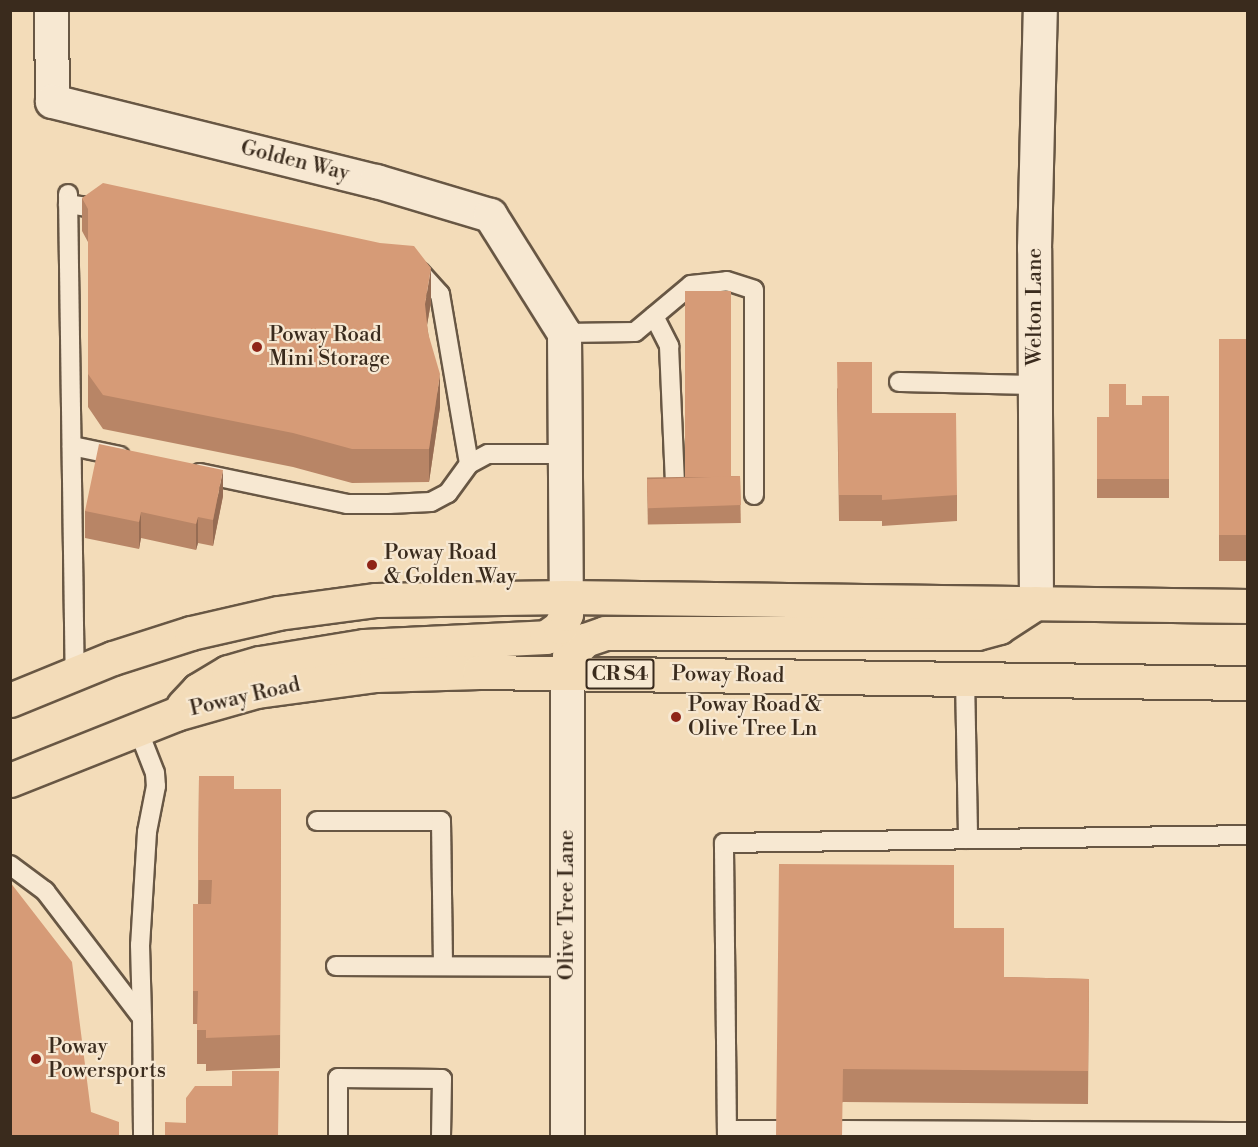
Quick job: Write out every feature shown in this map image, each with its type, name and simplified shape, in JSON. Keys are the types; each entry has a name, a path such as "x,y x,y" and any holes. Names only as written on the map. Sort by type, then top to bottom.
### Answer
{"main road":[{"path":"10,700 75,672 190,633 307,608 426,597 1248,606"},
{"path":"176,714 198,690 228,672 260,663 364,646 546,637 560,627 566,614 566,597"},
{"path":"567,673 569,656 585,640 605,633 977,633 999,627 1036,603"},
{"name":"Poway Road","path":"10,780 137,727 176,714 316,680 423,672 1248,683"}],"street":[{"name":"Golden Way","path":"51,10 52,101 376,181 490,215 564,333"},
{"name":"Welton Lane","path":"1036,603 1035,386 1040,10"},
{"path":"564,333 566,597"},
{"name":"Olive Tree Lane","path":"567,673 567,1137"}],"lane":[{"path":"75,672 68,198 127,213"},
{"path":"387,265 420,272 440,294 469,464"},
{"path":"564,333 635,332 691,285 727,281 753,290 754,495"},
{"path":"654,316 669,346 675,485"},
{"path":"899,382 1035,386"},
{"path":"72,446 140,460"},
{"path":"186,470 347,504 389,504 431,502 448,493 469,464 488,454 565,454"},
{"path":"965,678 968,839"},
{"path":"137,727 155,773 156,786 147,832 145,915 140,945 143,1137"},
{"path":"317,821 441,821 443,966"},
{"path":"777,1130 727,1133 724,843 1248,835"},
{"path":"10,865 45,891 142,1018"},
{"path":"336,966 567,967"},
{"path":"338,1137 338,1078 442,1079 441,1137"},
{"path":"843,1130 1115,1134 1248,1132"}],"building":[{"name":"Poway Road Mini Storage","path":"103,183 380,243 414,246 431,268 425,304 428,333 440,374 429,449 352,449 293,433 103,395 88,374 88,209 82,198"},
{"path":"685,291 731,291 731,477 685,477"},
{"path":"1219,339 1248,339 1248,535 1219,535"},
{"path":"837,362 872,362 872,413 956,413 957,495 882,500 882,495 839,495"},
{"path":"1109,384 1126,384 1126,405 1142,405 1142,396 1169,396 1169,479 1097,479 1097,417 1109,417"},
{"path":"99,444 223,470 213,520 198,517 196,524 141,512 139,522 85,511"},
{"path":"740,476 741,505 648,508 647,479"},
{"path":"199,776 234,776 234,789 281,789 280,1035 206,1038 206,1030 197,1030 198,991 193,991 193,904 211,904 212,880 198,880"},
{"path":"779,864 954,865 954,928 1004,928 1004,977 1089,979 1088,1071 843,1069 842,1137 776,1137"},
{"path":"10,882 72,962 91,1112 119,1122 119,1137 12,1137 10,1128"},
{"path":"232,1071 279,1071 278,1137 165,1137 165,1122 186,1123 186,1098 195,1086 232,1086"}],"place":[{"name":"Poway Road Mini Storage","path":"257,347"},
{"name":"Poway Road & Golden Way","path":"372,565"},
{"name":"Poway Road & Olive Tree Ln","path":"676,717"},
{"name":"Poway Powersports","path":"36,1059"}]}
